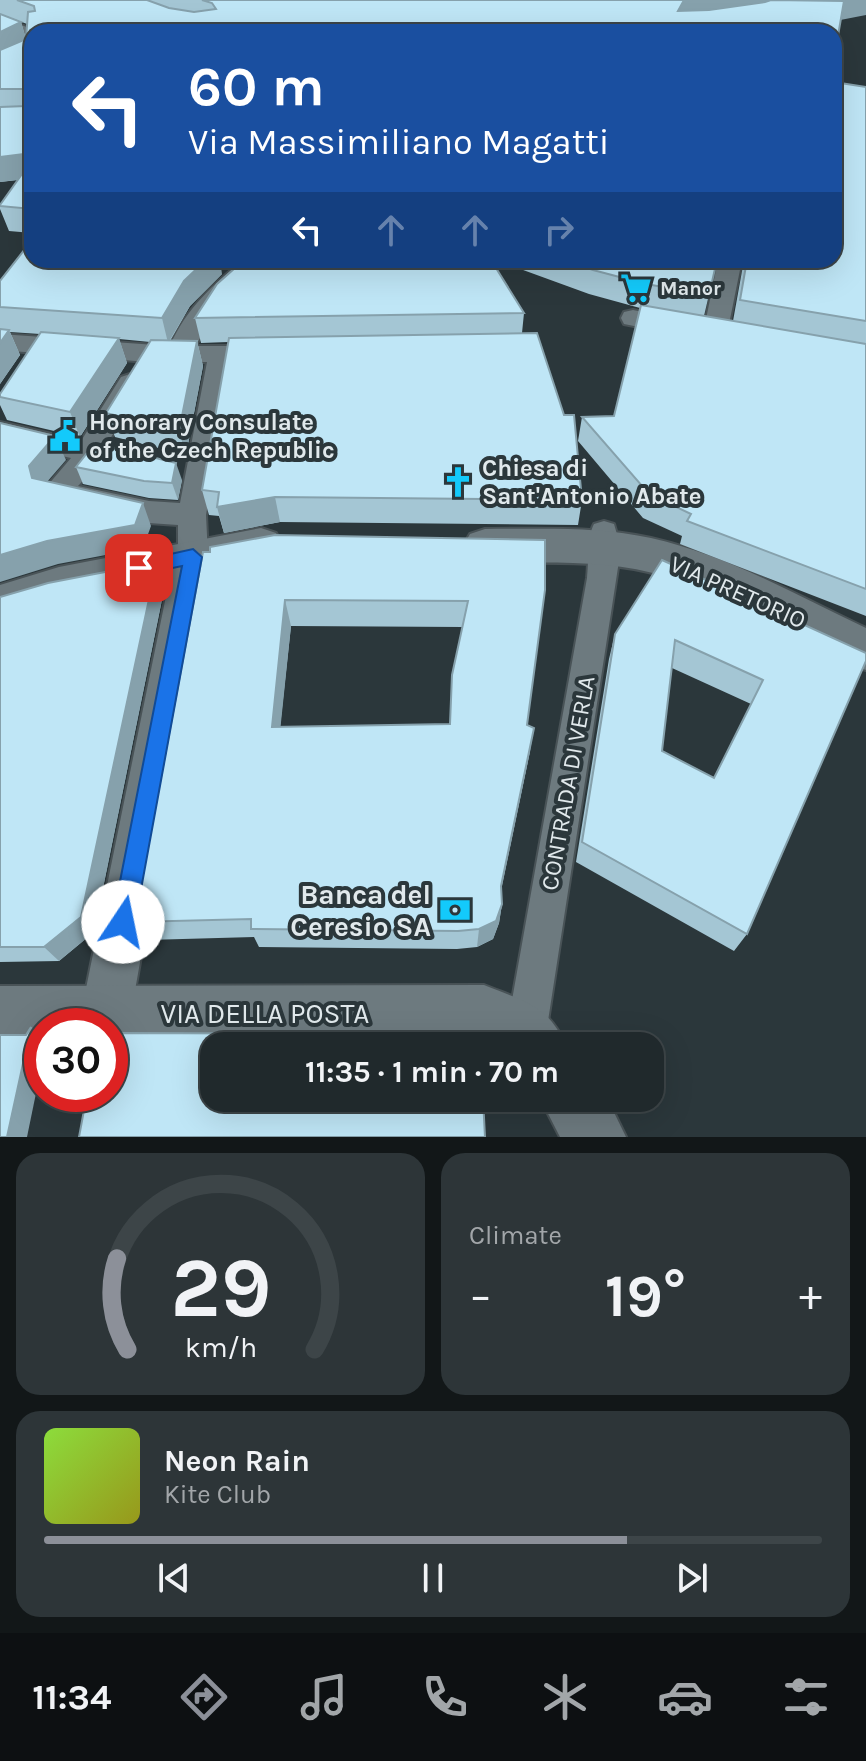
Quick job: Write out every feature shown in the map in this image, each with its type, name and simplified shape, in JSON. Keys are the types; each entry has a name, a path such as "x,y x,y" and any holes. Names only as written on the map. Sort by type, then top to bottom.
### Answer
{"street":[{"path":"4,14 24,30"},
{"path":"179,355 186,334 206,306 249,268"},
{"path":"715,334 728,268"},
{"path":"633,318 745,339"},
{"path":"0,342 148,354 285,353"},
{"path":"25,372 41,347"},
{"path":"148,354 100,449 56,492 149,512 192,536"},
{"path":"107,1008 192,536 221,355"},
{"path":"0,432 100,449"},
{"path":"172,465 201,472"},
{"path":"0,603 59,585 192,536 295,542"},
{"name":"VIA PRETORIO","path":"447,545 605,540 703,572 866,650"},
{"name":"CONTRADA DI VERLA","path":"532,1032 605,540"},
{"name":"VIA DELLA POSTA","path":"128,1013 484,1014 517,1032"},
{"name":"VIA DELLA POSTA","path":"0,1015 24,1015"}],"building":[{"path":"17,0 147,0 194,12 216,9 212,3 202,0 692,0 683,2 678,11 709,10 771,0 844,1 840,24 27,24 28,12 35,11 34,6"},
{"path":"0,14 21,22 0,32"},
{"path":"24,40 24,89 0,89 0,50"},
{"path":"842,83 866,87 866,321 740,300 746,268 842,268"},
{"path":"24,106 24,154 0,157 0,107"},
{"path":"24,171 24,208 0,205"},
{"path":"24,250 24,268 198,268 184,281 162,318 0,307 0,281"},
{"path":"235,268 496,268 524,313 195,318 217,284"},
{"path":"588,268 715,268 709,295 646,284"},
{"path":"641,305 866,344 866,589 687,521 691,514 649,494 582,417 614,416"},
{"path":"0,329 9,330 0,343"},
{"path":"41,332 119,338 70,412 0,397"},
{"path":"537,333 564,415 574,415 582,500 275,497 217,507 219,492 202,490 229,338"},
{"path":"151,340 197,341 179,431 106,413"},
{"path":"0,423 55,436 29,466 32,478 143,503 135,525 47,541 0,555"},
{"path":"95,443 176,463 172,483 144,481 76,467"},
{"path":"275,535 545,540 545,590 527,725 534,728 501,886 502,904 496,921 479,929 458,931 251,929 251,919 134,922 203,552 210,552 210,547","holes":["285,600 468,601 452,675 450,724 272,727"]},
{"path":"662,560 866,653 866,661 747,934 582,842 615,634","holes":["675,640 763,680 714,778 662,751"]},
{"path":"157,562 81,917 44,947 0,947 0,597 48,583"},
{"path":"128,1033 200,1033 200,1112 484,1112 485,1137 79,1137 84,1112 128,1112"},
{"path":"0,1035 24,1035 24,1059 7,1137 0,1137"}],"place":[{"name":"Manor","path":"636,288"},
{"name":"Honorary Consulate of the Czech Republic","path":"65,436"},
{"name":"Chiesa di Sant'Antonio Abate","path":"458,482"},
{"name":"Banca del Ceresio SA","path":"455,910"}],"route":[{"path":"123,922 193,557 139,568"}]}
